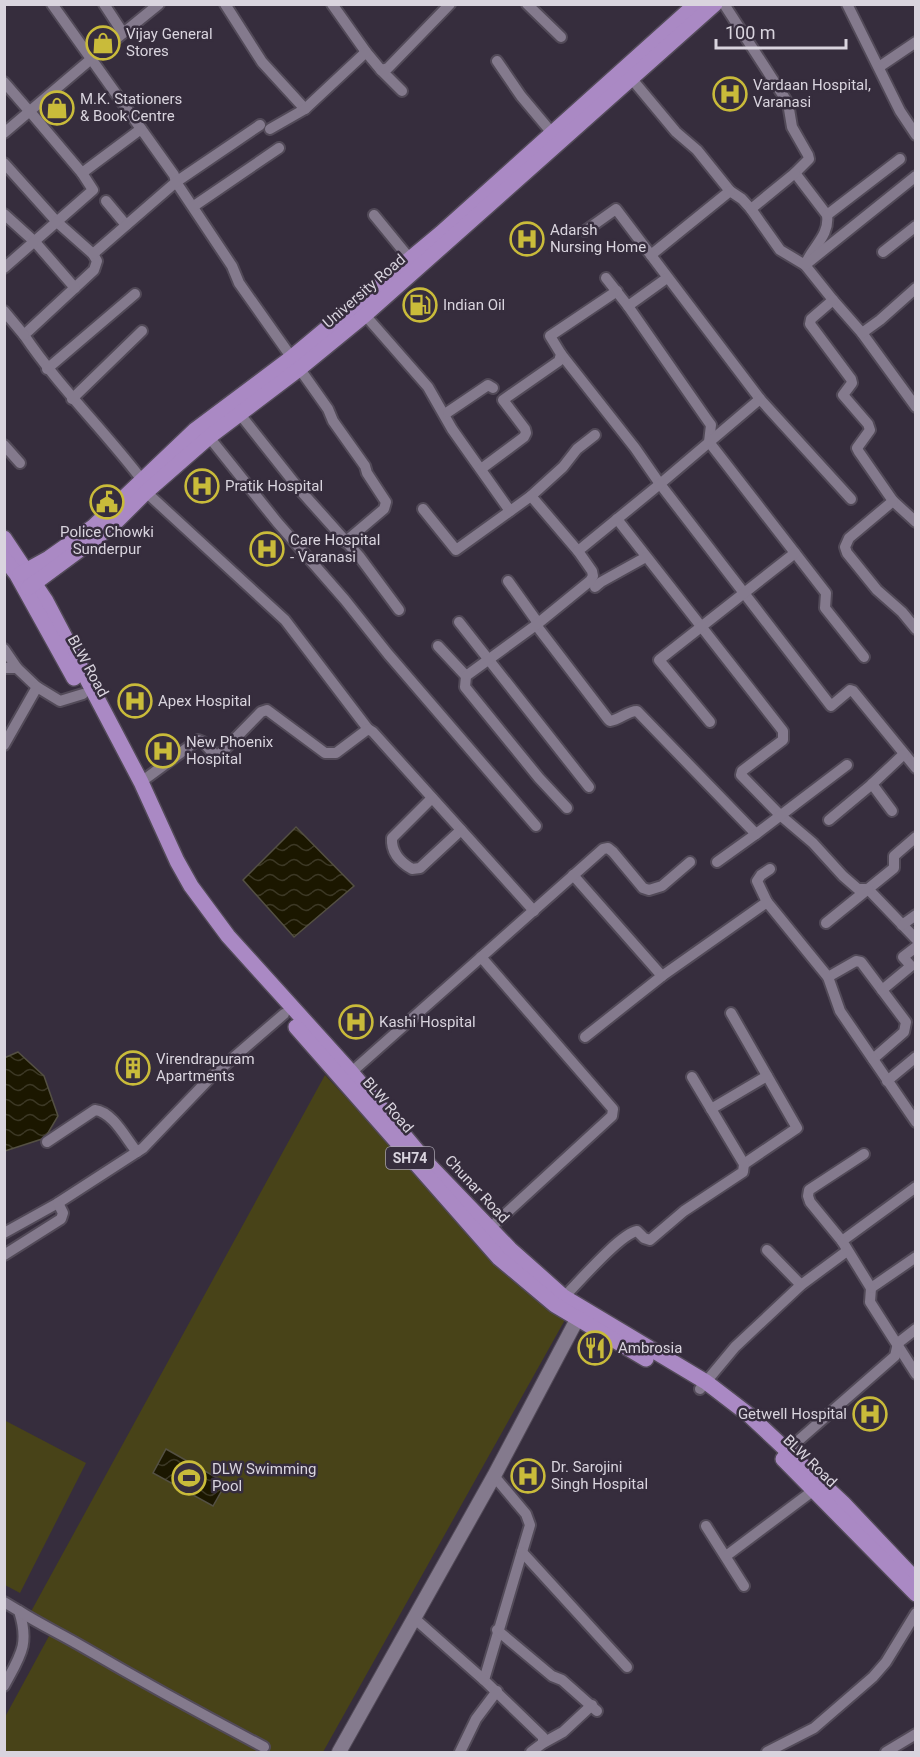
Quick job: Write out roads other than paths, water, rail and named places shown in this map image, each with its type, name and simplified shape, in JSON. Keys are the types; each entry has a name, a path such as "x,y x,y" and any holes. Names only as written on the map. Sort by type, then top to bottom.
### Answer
{"main road":[{"name":"University Road","path":"26,579 112,526 144,486 239,413 295,364 365,315 393,282 468,225 631,78 691,10 715,4"},
{"path":"144,486 195,430 295,364 393,282 410,259 691,10"},
{"name":"SH74","path":"4,538 40,603"},
{"name":"SH74","path":"4,558 26,579"},
{"name":"BLW Road","path":"40,603 83,694 133,788 175,878 214,933 284,1014 346,1076 499,1258 555,1305 580,1314 703,1385 744,1424 784,1453 814,1490 864,1533 915,1594"},
{"name":"Chunar Road","path":"40,603 141,782 191,886 228,936 346,1076 489,1229 580,1314"},
{"name":"SH74","path":"784,1453 915,1580"}],"street":[{"path":"52,4 174,175 176,182 232,266 238,283 328,409 333,421 365,466 386,502 384,509 345,542"},
{"path":"104,4 123,33"},
{"path":"4,133 31,113 90,60 159,4"},
{"path":"225,4 257,56 305,109"},
{"path":"332,4 366,52 402,91"},
{"path":"381,70 388,68 450,4"},
{"path":"527,4 561,37"},
{"path":"724,4 790,107 792,127 809,159 795,174 751,209"},
{"path":"848,4 900,111 911,118 915,135"},
{"path":"879,67 915,42"},
{"path":"93,254 176,182 265,127 305,109 366,52"},
{"path":"497,61 521,96 552,133"},
{"path":"631,78 676,132 697,150 730,191 751,209 780,250 805,265 862,333 915,407"},
{"path":"4,82 82,173 93,190 4,268"},
{"path":"82,173 141,129"},
{"path":"194,206 279,148"},
{"path":"827,215 900,159"},
{"path":"4,163 57,222 93,254 97,261 97,265 75,288 24,335"},
{"path":"795,174 827,215 828,220 824,237 809,255 805,265"},
{"path":"805,265 915,176"},
{"path":"651,255 730,191"},
{"path":"106,201 126,225"},
{"path":"585,231 616,209 760,399 852,499"},
{"path":"4,214 34,242 75,288"},
{"path":"374,215 410,259"},
{"path":"884,252 915,226"},
{"path":"606,278 706,417 711,425 709,442 826,593 825,608 864,657"},
{"path":"628,306 667,278"},
{"path":"862,333 915,288"},
{"path":"617,291 553,333 550,336 551,340 831,706 850,690 853,691 915,768"},
{"path":"47,369 135,294"},
{"path":"833,300 811,320 810,324 851,379 852,383 843,395 868,424 870,430 857,448 893,501 915,522"},
{"path":"4,310 47,369 112,441 144,486 285,620 368,729 374,732 534,911"},
{"path":"365,315 428,387 453,429 510,511"},
{"path":"72,399 142,331"},
{"path":"503,400 559,361 561,354"},
{"path":"481,469 524,437 526,433 485,377"},
{"path":"448,412 488,385 493,388"},
{"path":"578,551 760,399"},
{"path":"239,413 300,490 359,556 399,610"},
{"path":"423,509 456,550 531,496 595,435"},
{"path":"209,437 277,522 536,826"},
{"path":"4,445 20,463"},
{"path":"466,676 537,624 593,576 578,551 531,496"},
{"path":"893,501 849,538 845,547 877,590 902,612 915,629"},
{"path":"617,519 783,731 783,740 741,773 780,815 813,843 855,887 861,890 868,889"},
{"path":"710,722 659,660 795,553"},
{"path":"595,587 646,557"},
{"path":"508,581 608,719 616,723 630,712 637,711 756,834"},
{"path":"459,622 589,788"},
{"path":"438,646 466,676 465,687 533,771 567,808"},
{"path":"4,650 16,668 37,687 60,701 83,694"},
{"path":"4,668 16,668"},
{"path":"4,745 9,730 37,687"},
{"path":"141,782 198,740 203,742 215,755 220,754 261,712 267,710 329,755 336,753 368,729"},
{"path":"829,820 904,754"},
{"path":"717,862 847,765"},
{"path":"872,784 892,812"},
{"path":"432,798 395,835 392,843 394,854 409,867 420,868 462,830"},
{"path":"826,923 894,868 894,856 915,837"},
{"path":"346,1076 596,854 608,848 643,888 651,890 662,886 690,862"},
{"path":"770,869 757,881 768,902 828,977 840,1011 915,1122"},
{"path":"573,875 662,976"},
{"path":"868,889 915,939"},
{"path":"585,1037 662,976 768,902"},
{"path":"902,925 915,915"},
{"path":"882,990 913,969 903,957 915,947"},
{"path":"481,957 613,1108 612,1116 489,1229"},
{"path":"828,977 856,961 861,962 906,1022 904,1032 873,1059"},
{"path":"731,1013 797,1128 744,1164"},
{"path":"4,1233 58,1203 137,1152 210,1078 284,1014"},
{"path":"887,1081 915,1057"},
{"path":"711,1109 767,1076"},
{"path":"564,1297 631,1232 637,1231 650,1240 684,1211 711,1191 741,1174 744,1169 744,1164 692,1077"},
{"path":"47,1143 98,1110 107,1114 137,1152"},
{"path":"864,1154 809,1190 808,1196 810,1202 845,1246 871,1288 870,1302 915,1374"},
{"path":"703,1385 735,1347 845,1246 915,1187"},
{"path":"4,1255 61,1219 63,1213 58,1203"},
{"path":"767,1250 801,1286"},
{"path":"871,1288 915,1257"},
{"path":"339,1752 494,1476 580,1314"},
{"path":"784,1453 895,1356 898,1344 915,1329"},
{"path":"484,1680 530,1525 528,1519 494,1476"},
{"path":"726,1556 814,1490"},
{"path":"706,1526 744,1586"},
{"path":"522,1552 627,1667"},
{"path":"4,1602 45,1628 264,1747"},
{"path":"4,1686 23,1651 25,1628 20,1611"},
{"path":"767,1752 814,1728 873,1677 886,1662 915,1613"},
{"path":"414,1618 497,1692 543,1737 543,1743"},
{"path":"497,1630 595,1708 531,1752"},
{"path":"460,1752 476,1719 497,1692"},
{"path":"886,1752 915,1734"}],"water":[{"path":"296,827 354,886 294,937 243,880"},
{"path":"18,1052 44,1076 58,1116 45,1138 5,1151 4,1058"},
{"name":"DLW Swimming Pool","path":"166,1449 226,1483 213,1506 153,1473"}],"place":[{"name":"Vijay General Stores","path":"103,43"},
{"name":"Vardaan Hospital, Varanasi","path":"730,94"},
{"name":"M.K. Stationers & Book Centre","path":"57,108"},
{"name":"Adarsh Nursing Home","path":"527,239"},
{"name":"Indian Oil","path":"420,305"},
{"name":"Pratik Hospital","path":"202,486"},
{"name":"Police Chowki Sunderpur","path":"107,502"},
{"name":"Care Hospital - Varanasi","path":"267,549"},
{"name":"Apex Hospital","path":"135,701"},
{"name":"New Phoenix Hospital","path":"163,751"},
{"name":"Kashi Hospital","path":"356,1022"},
{"name":"Virendrapuram Apartments","path":"133,1068"},
{"name":"Ambrosia","path":"595,1348"},
{"name":"Getwell Hospital","path":"870,1414"},
{"name":"Dr. Sarojini Singh Hospital","path":"528,1476"},
{"name":"DLW Swimming Pool","path":"189,1478"}]}
